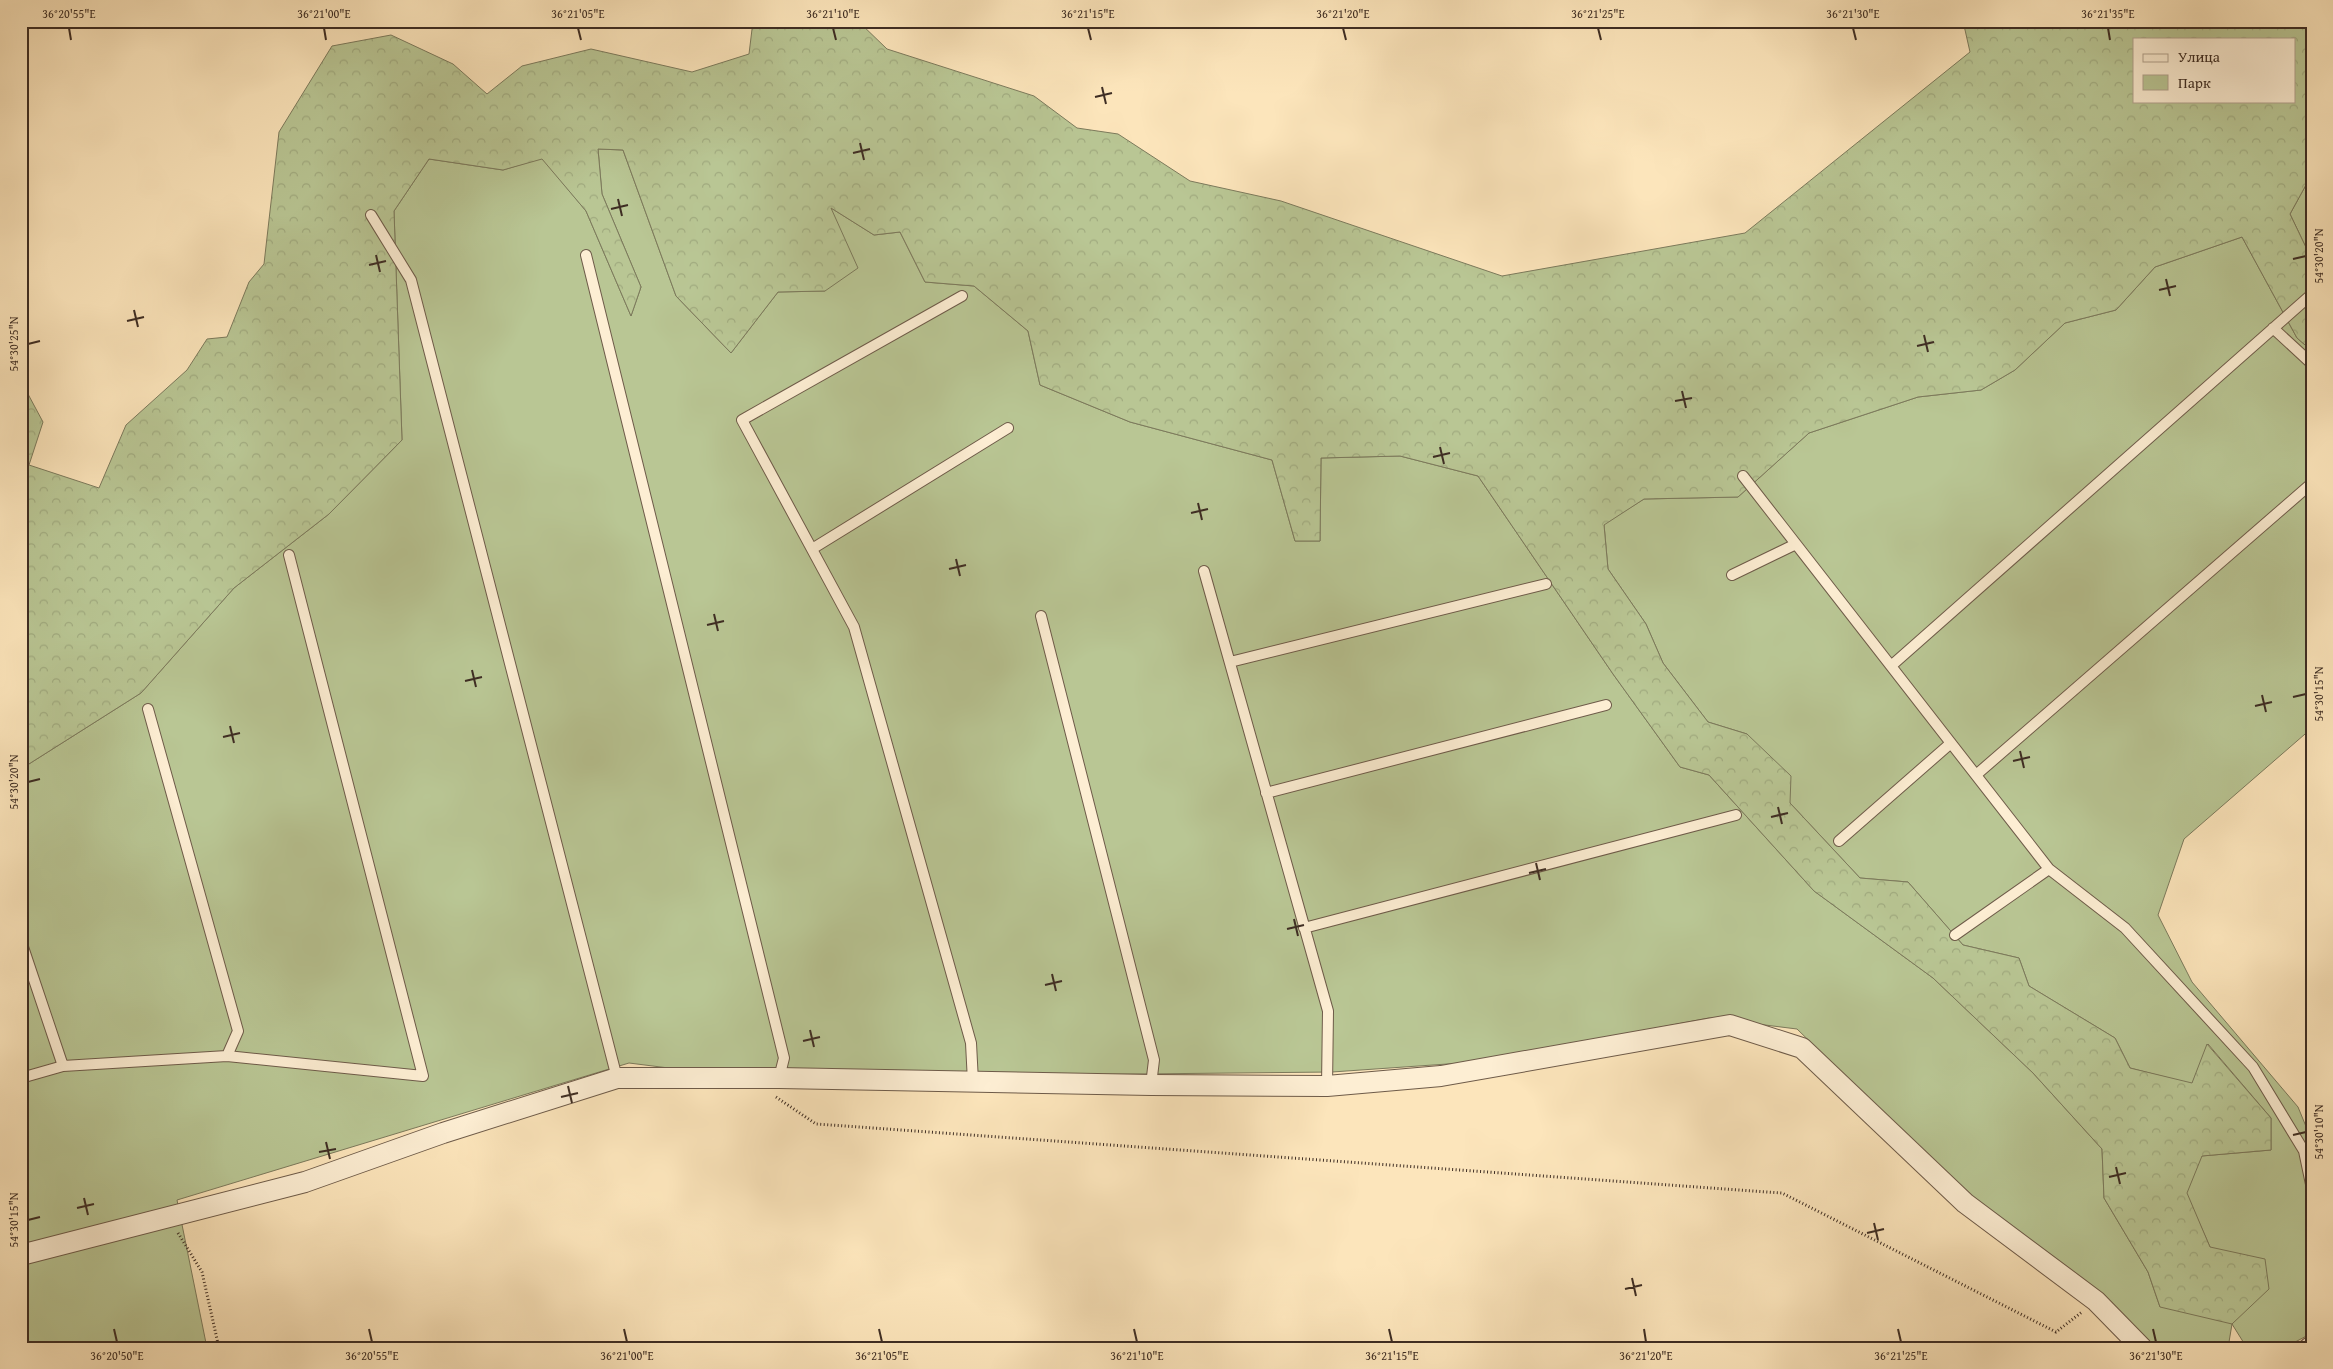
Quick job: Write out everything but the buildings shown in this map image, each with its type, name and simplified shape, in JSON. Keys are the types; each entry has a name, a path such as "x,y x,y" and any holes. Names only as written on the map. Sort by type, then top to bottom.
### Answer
{"street":[{"path":"21,1255 305,1182 442,1133 617,1078 779,1078 1151,1085 1327,1086 1441,1076 1730,1025 1802,1048 1964,1203 2096,1301 2142,1348"}],"lane":[{"path":"371,215 411,280 617,1078"},
{"path":"586,255 784,1058 779,1078"},
{"path":"1891,666 2312,294"},
{"path":"962,296 742,420 854,627 971,1043 973,1082"},
{"path":"2273,328 2312,364"},
{"path":"812,549 1008,428"},
{"path":"1743,476 2049,869 2125,928 2252,1067 2304,1151 2312,1189"},
{"path":"1976,775 2312,483"},
{"path":"1732,575 1796,544"},
{"path":"21,1078 63,1066 227,1056 422,1076 290,555"},
{"path":"1204,571 1328,1011 1327,1086"},
{"path":"1230,662 1546,584"},
{"path":"1041,616 1154,1060 1151,1085"},
{"path":"1266,793 1606,705"},
{"path":"148,709 238,1031 227,1056"},
{"path":"1839,841 1951,743"},
{"path":"1304,928 1736,815"},
{"path":"1955,935 2049,869"},
{"path":"21,942 63,1066"}],"path":[{"path":"748,1078 816,1124 1782,1193 2056,1332 2096,1301"},
{"path":"168,1218 202,1272 219,1348"}],"green space":[{"path":"753,21 858,21 887,49 1034,96 1077,128 1118,134 1190,181 1281,201 1502,276 1745,233 1970,52 1963,21 2312,21 2312,174 2290,214 2312,260 2312,351 2297,338 2242,237 2155,267 2116,310 2065,323 2015,370 1981,390 1918,397 1809,433 1738,497 1644,499 1604,525 1608,569 1646,624 1663,663 1708,722 1747,734 1791,776 1790,803 1860,878 1908,882 1963,945 2019,958 2029,986 2115,1038 2130,1068 2192,1083 2207,1044 2271,1118 2271,1150 2202,1156 2187,1193 2210,1247 2265,1259 2269,1289 2232,1324 2160,1307 2148,1272 2104,1198 2102,1149 2033,1073 1933,978 1814,891 1709,775 1680,767 1613,674 1478,476 1400,456 1321,458 1320,541 1295,541 1272,460 1130,422 1040,385 1028,331 974,286 925,282 900,232 874,235 831,208 858,268 825,291 778,292 731,353 676,296 623,150 598,149 602,194 641,287 631,316 586,211 542,159 503,170 429,159 394,211 402,440 329,514 234,588 141,693 21,769 21,381 43,422 29,465 99,488 126,425 187,370 207,339 227,337 249,282 264,264 279,132 332,46 391,35 453,64 487,94 522,66 591,49 692,72 749,54"},
{"path":"598,149 623,150 676,296 731,353 778,292 825,291 831,208 874,235 900,232 925,282 974,286 1028,331 1040,385 1130,422 1272,460 1295,541 1320,541 1321,458 1400,456 1478,476 1613,674 1680,767 1709,775 1814,891 1933,978 2033,1073 2102,1149 2104,1198 2148,1272 2160,1307 2210,1247 2186,1193 2201,1156 2271,1150 2271,1118 2208,1044 2192,1084 2130,1068 2115,1038 2029,986 2019,958 1963,945 1908,882 1860,878 1790,803 1747,734 1708,722 1663,663 1646,624 1608,569 1604,524 1644,499 1738,497 1809,433 1918,397 1981,390 2015,370 2065,323 2116,310 2155,267 2242,237 2297,338 2312,351 2312,728 2184,839 2158,915 2192,982 2298,1107 2312,1141 2312,1333 2284,1348 2247,1348 2232,1324 2228,1348 2152,1348 1968,1195 1797,1029 1709,1018 1476,1062 1332,1072 748,1078 629,1063 177,1200 207,1348 21,1348 21,769 141,693 234,588 329,514 402,440 394,211 429,159 503,170 542,158 586,211 631,316 641,287 602,194"},
{"path":"2312,174 2312,260 2290,214"}]}
